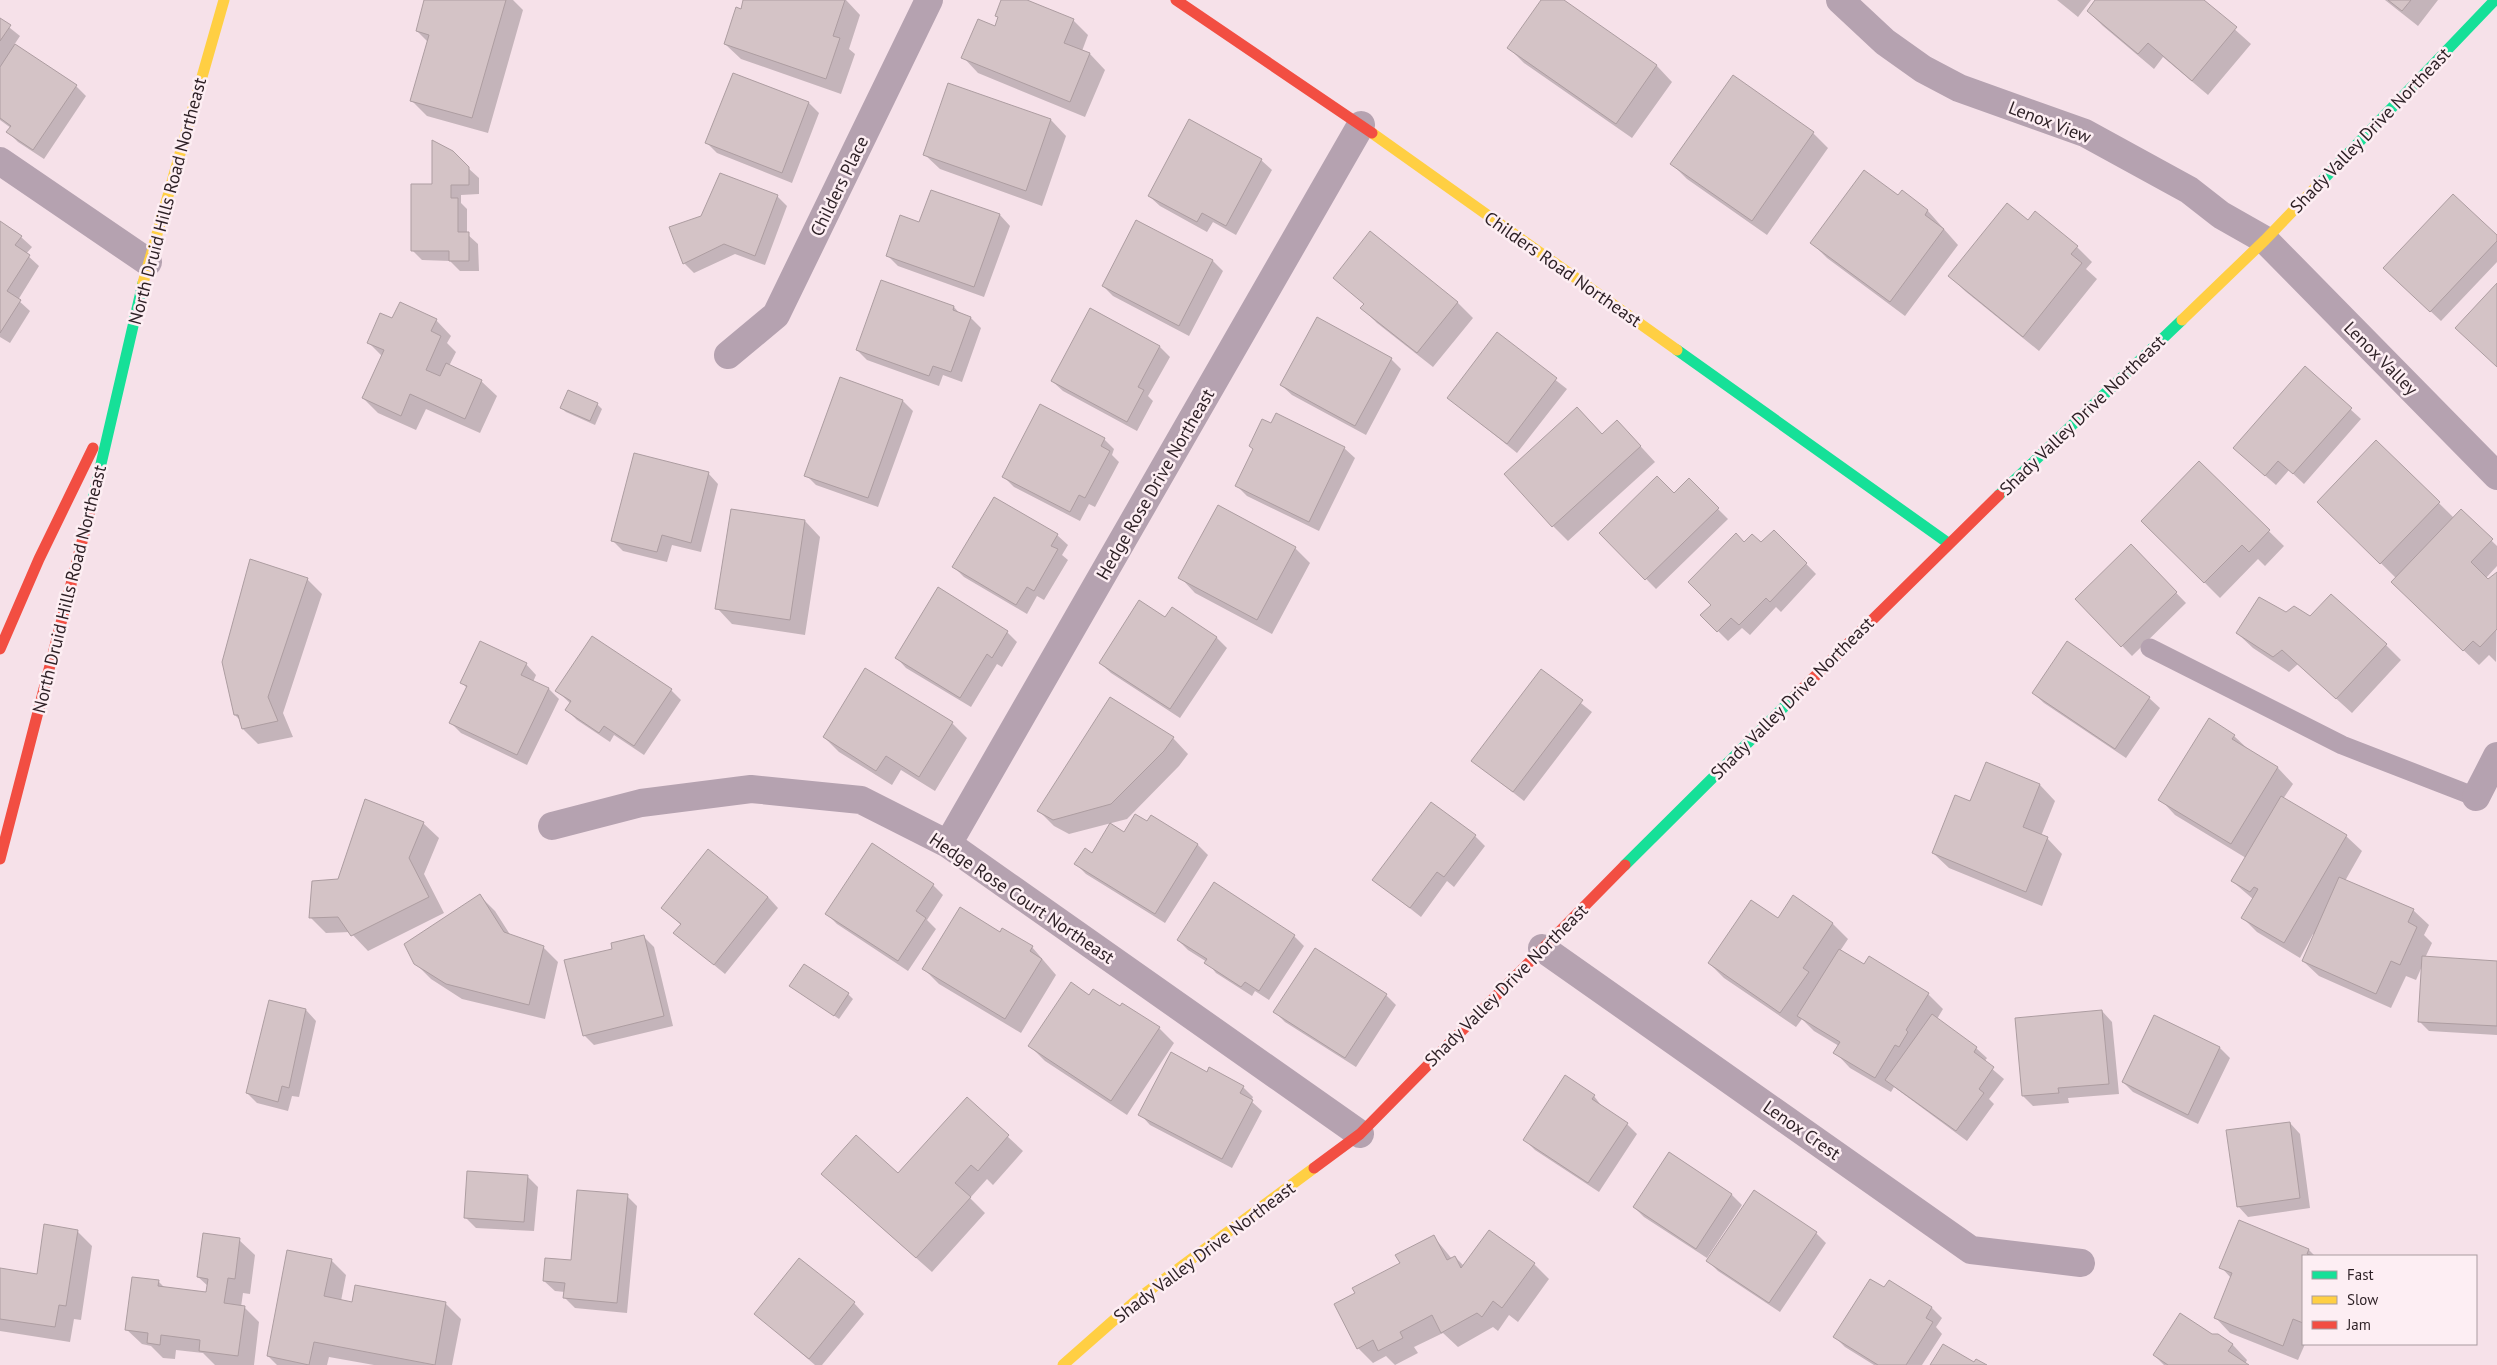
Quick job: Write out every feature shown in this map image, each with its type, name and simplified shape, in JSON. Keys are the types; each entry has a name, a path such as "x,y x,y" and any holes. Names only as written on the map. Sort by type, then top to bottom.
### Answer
{"street":[{"name":"North Druid Hills Road Northeast","path":"0,858 115,404 148,262 224,0"},
{"name":"Childers Place","path":"728,355 776,315 929,0"},
{"name":"Childers Road Northeast","path":"1176,0 1361,125 1948,543"},
{"name":"Lenox View","path":"1840,0 1885,42 1923,69 1959,88 2085,133 2189,190 2221,215 2265,240"},
{"name":"Shady Valley Drive Northeast","path":"1063,1365 1139,1298 1360,1134 1542,948 1948,543 2265,240 2495,0"},
{"name":"Hedge Rose Drive Northeast","path":"948,844 1361,125"},
{"path":"0,161 148,262"},
{"name":"Lenox Valley","path":"2265,240 2497,476"},
{"name":"North Druid Hills Road Northeast","path":"0,649 39,559 115,404"},
{"path":"12,765 29,746"},
{"path":"2476,797 2497,756"},
{"name":"Hedge Rose Court Northeast","path":"552,826 642,803 751,790 861,800 948,844 1360,1134"},
{"name":"Lenox Crest","path":"1542,948 1971,1250 2081,1263"}],"lane":[{"path":"2150,648 2342,745 2476,797"}],"building":[{"path":"424,0 506,0 472,118 410,101 429,35 416,31"},
{"path":"743,0 845,0 833,36 840,38 826,79 724,44 736,7 741,9"},
{"path":"1001,0 1027,0 1074,19 1064,43 1090,53 1070,102 961,58 978,19 995,26 998,17 995,16"},
{"path":"1541,0 1564,0 1657,65 1616,124 1507,48"},
{"path":"2095,0 2204,0 2237,27 2192,81 2148,43 2138,54 2087,11"},
{"path":"2388,0 2411,0 2402,11"},
{"path":"0,18 11,25 0,41"},
{"path":"15,44 77,85 33,150 6,132 11,126 0,118 0,67"},
{"path":"733,73 809,102 782,173 705,143"},
{"path":"1733,75 1814,132 1752,221 1670,164"},
{"path":"948,83 1051,119 1026,191 923,155"},
{"path":"1189,119 1262,159 1226,226 1202,213 1197,222 1148,196"},
{"path":"432,140 453,151 469,167 469,185 451,185 451,198 458,198 458,232 469,232 469,261 449,261 449,251 411,251 411,184 432,184"},
{"path":"1864,170 1898,195 1902,190 1928,210 1925,215 1944,229 1890,302 1810,243"},
{"path":"720,173 778,195 755,256 724,244 683,264 669,227 701,216"},
{"path":"931,190 1000,214 974,287 886,256 900,215 919,222"},
{"path":"2453,194 2497,235 2497,241 2430,312 2383,268"},
{"path":"2007,203 2028,220 2035,211 2078,246 2071,254 2082,263 2023,337 1948,276"},
{"path":"1136,220 1213,260 1179,326 1102,286"},
{"path":"0,221 22,236 15,245 30,255 7,291 21,300 0,333"},
{"path":"1370,231 1458,302 1417,353 1360,308 1364,304 1333,278"},
{"path":"881,280 954,306 953,310 971,317 951,372 933,366 929,376 856,350"},
{"path":"2497,283 2497,367 2455,328"},
{"path":"400,302 437,319 431,331 441,336 426,370 440,376 446,363 482,380 465,419 410,394 401,416 362,398 384,350 367,343 380,313 392,318"},
{"path":"1090,308 1160,346 1138,387 1144,390 1127,422 1051,381"},
{"path":"1317,317 1392,358 1355,426 1280,385"},
{"path":"1497,332 1557,378 1507,444 1447,398"},
{"path":"2305,366 2352,408 2293,474 2278,461 2265,476 2233,448"},
{"path":"840,377 903,400 868,498 804,476"},
{"path":"568,390 598,403 590,421 560,408"},
{"path":"1040,404 1105,438 1101,446 1110,451 1085,498 1079,495 1070,512 1002,477"},
{"path":"1577,407 1602,434 1617,420 1641,446 1552,527 1504,474"},
{"path":"1276,413 1345,447 1309,522 1235,486 1253,449 1249,446 1262,419 1271,423"},
{"path":"2376,440 2440,502 2380,564 2317,502"},
{"path":"634,453 709,472 691,543 662,535 657,552 611,541"},
{"path":"2199,461 2270,530 2249,552 2242,545 2204,583 2141,521"},
{"path":"1657,476 1674,493 1689,478 1719,508 1645,580 1599,533"},
{"path":"994,497 1058,534 1051,546 1058,549 1034,591 1027,587 1016,605 952,567"},
{"path":"1218,505 1296,547 1257,620 1178,578"},
{"path":"731,509 805,520 790,620 715,609"},
{"path":"2461,509 2493,539 2471,562 2488,579 2497,572 2497,629 2480,647 2473,641 2463,651 2391,582"},
{"path":"1774,530 1807,563 1770,602 1766,598 1739,625 1731,618 1717,632 1700,615 1711,605 1688,582 1736,533 1744,542 1752,534 1761,542"},
{"path":"2131,544 2177,592 2121,647 2075,599"},
{"path":"250,559 308,578 268,697 278,721 242,729 238,715 234,715 222,662"},
{"path":"938,587 1008,631 992,658 987,654 960,698 895,658"},
{"path":"2331,594 2387,644 2336,699 2282,650 2273,657 2236,633 2259,597 2286,612 2294,606 2310,616"},
{"path":"1139,600 1165,617 1172,607 1217,637 1170,709 1099,663"},
{"path":"592,636 672,689 634,746 604,726 599,733 565,710 571,701 555,691"},
{"path":"480,641 527,663 521,675 549,688 517,755 449,723 467,686 460,683"},
{"path":"2067,641 2150,697 2115,749 2032,693"},
{"path":"865,668 953,722 919,777 886,756 876,771 823,737"},
{"path":"1541,669 1583,700 1513,792 1471,761"},
{"path":"1110,697 1174,737 1164,751 1111,804 1053,820 1037,811"},
{"path":"2209,718 2235,735 2232,739 2278,767 2231,844 2158,800"},
{"path":"1986,762 2040,784 2023,827 2048,837 2026,892 1932,853 1955,795 1970,801"},
{"path":"2281,796 2347,835 2284,943 2241,918 2258,889 2254,887 2250,892 2231,881"},
{"path":"365,799 424,822 409,858 429,897 351,936 338,917 309,918 312,881 338,879"},
{"path":"1431,802 1476,835 1444,877 1437,872 1410,908 1372,880"},
{"path":"1135,814 1147,821 1151,815 1198,844 1155,914 1074,864 1085,848 1092,853 1110,823 1124,832"},
{"path":"872,843 934,884 916,911 926,918 898,961 825,914"},
{"path":"708,849 768,897 714,965 673,933 681,924 661,908"},
{"path":"2339,877 2414,909 2408,922 2417,927 2400,965 2391,961 2376,994 2302,961"},
{"path":"1214,882 1295,935 1259,991 1245,982 1241,987 1204,963 1207,959 1177,940"},
{"path":"480,894 504,932 544,946 529,1005 446,984 414,964 404,944"},
{"path":"1793,895 1833,923 1803,968 1809,972 1780,1013 1708,963 1751,900 1778,918"},
{"path":"960,907 1000,932 1002,928 1033,946 1030,951 1042,959 1005,1019 922,969"},
{"path":"644,935 664,1016 583,1036 564,960 612,949 611,943"},
{"path":"1315,948 1387,994 1345,1058 1273,1012"},
{"path":"1839,949 1864,964 1869,956 1929,993 1906,1030 1908,1032 1899,1047 1895,1045 1875,1078 1833,1053 1840,1042 1797,1016"},
{"path":"2422,956 2497,961 2497,1026 2418,1022"},
{"path":"804,964 849,993 834,1016 789,986"},
{"path":"1071,982 1089,995 1093,989 1120,1006 1122,1003 1160,1027 1111,1101 1028,1046"},
{"path":"269,1000 306,1009 289,1088 282,1086 278,1102 246,1093"},
{"path":"2102,1010 2109,1084 2058,1088 2059,1093 2022,1096 2015,1018"},
{"path":"1932,1014 1977,1047 1974,1052 1994,1067 1979,1089 1984,1093 1956,1131 1885,1080"},
{"path":"2154,1015 2220,1047 2188,1115 2122,1082"},
{"path":"1171,1052 1207,1072 1209,1067 1244,1086 1240,1093 1253,1100 1222,1159 1138,1115"},
{"path":"1565,1075 1595,1095 1592,1099 1628,1123 1588,1183 1523,1140"},
{"path":"967,1097 1009,1135 978,1171 971,1165 955,1183 971,1197 916,1258 821,1174 856,1135 898,1173"},
{"path":"2290,1122 2300,1198 2237,1207 2226,1130"},
{"path":"1669,1152 1732,1194 1696,1249 1633,1207"},
{"path":"467,1171 528,1175 524,1222 464,1218"},
{"path":"577,1190 628,1194 617,1303 563,1298 565,1283 543,1281 545,1258 571,1260"},
{"path":"1754,1190 1817,1232 1769,1303 1706,1261"},
{"path":"2239,1220 2309,1249 2307,1254 2310,1255 2302,1255 2302,1323 2293,1319 2283,1346 2214,1318 2232,1273 2219,1268"},
{"path":"44,1224 78,1230 66,1306 59,1305 55,1327 0,1319 0,1268 37,1274"},
{"path":"1489,1230 1535,1263 1502,1308 1493,1301 1482,1317 1477,1313 1441,1333 1432,1315 1400,1332 1403,1338 1378,1351 1373,1340 1357,1349 1334,1304 1355,1293 1352,1288 1400,1263 1395,1255 1434,1235 1447,1260 1455,1256 1461,1268"},
{"path":"203,1233 240,1238 235,1279 228,1278 224,1303 245,1306 238,1356 199,1351 200,1340 161,1335 160,1345 147,1343 148,1333 125,1330 132,1277 159,1280 158,1286 206,1292 208,1279 197,1277"},
{"path":"287,1250 332,1259 324,1296 352,1302 355,1285 446,1302 435,1365 314,1342 309,1365 267,1356"},
{"path":"799,1258 855,1302 809,1359 754,1314"},
{"path":"1870,1279 1884,1287 1889,1280 1932,1307 1926,1318 1933,1322 1906,1365 1878,1365 1833,1337"},
{"path":"2180,1313 2212,1334 2218,1334 2233,1344 2228,1351 2249,1365 2168,1365 2153,1355"},
{"path":"1943,1344 1974,1362 1976,1359 1987,1365 1930,1365"}],"traffic: fast":[{"path":"2317,186 2495,0"},
{"path":"91,507 143,283"},
{"path":"1999,495 2182,320"},
{"path":"1677,350 1948,543"},
{"path":"1625,865 1795,696"}],"traffic: slow":[{"path":"143,283 224,0"},
{"path":"1372,133 1677,350"},
{"path":"2182,320 2265,240 2317,186"},
{"path":"1063,1365 1139,1298 1314,1168"}],"traffic: jam":[{"path":"1176,0 1372,133"},
{"path":"0,649 39,559 93,448"},
{"path":"1795,696 1999,495"},
{"path":"0,859 91,507"},
{"path":"1314,1168 1360,1134 1625,865"}]}
